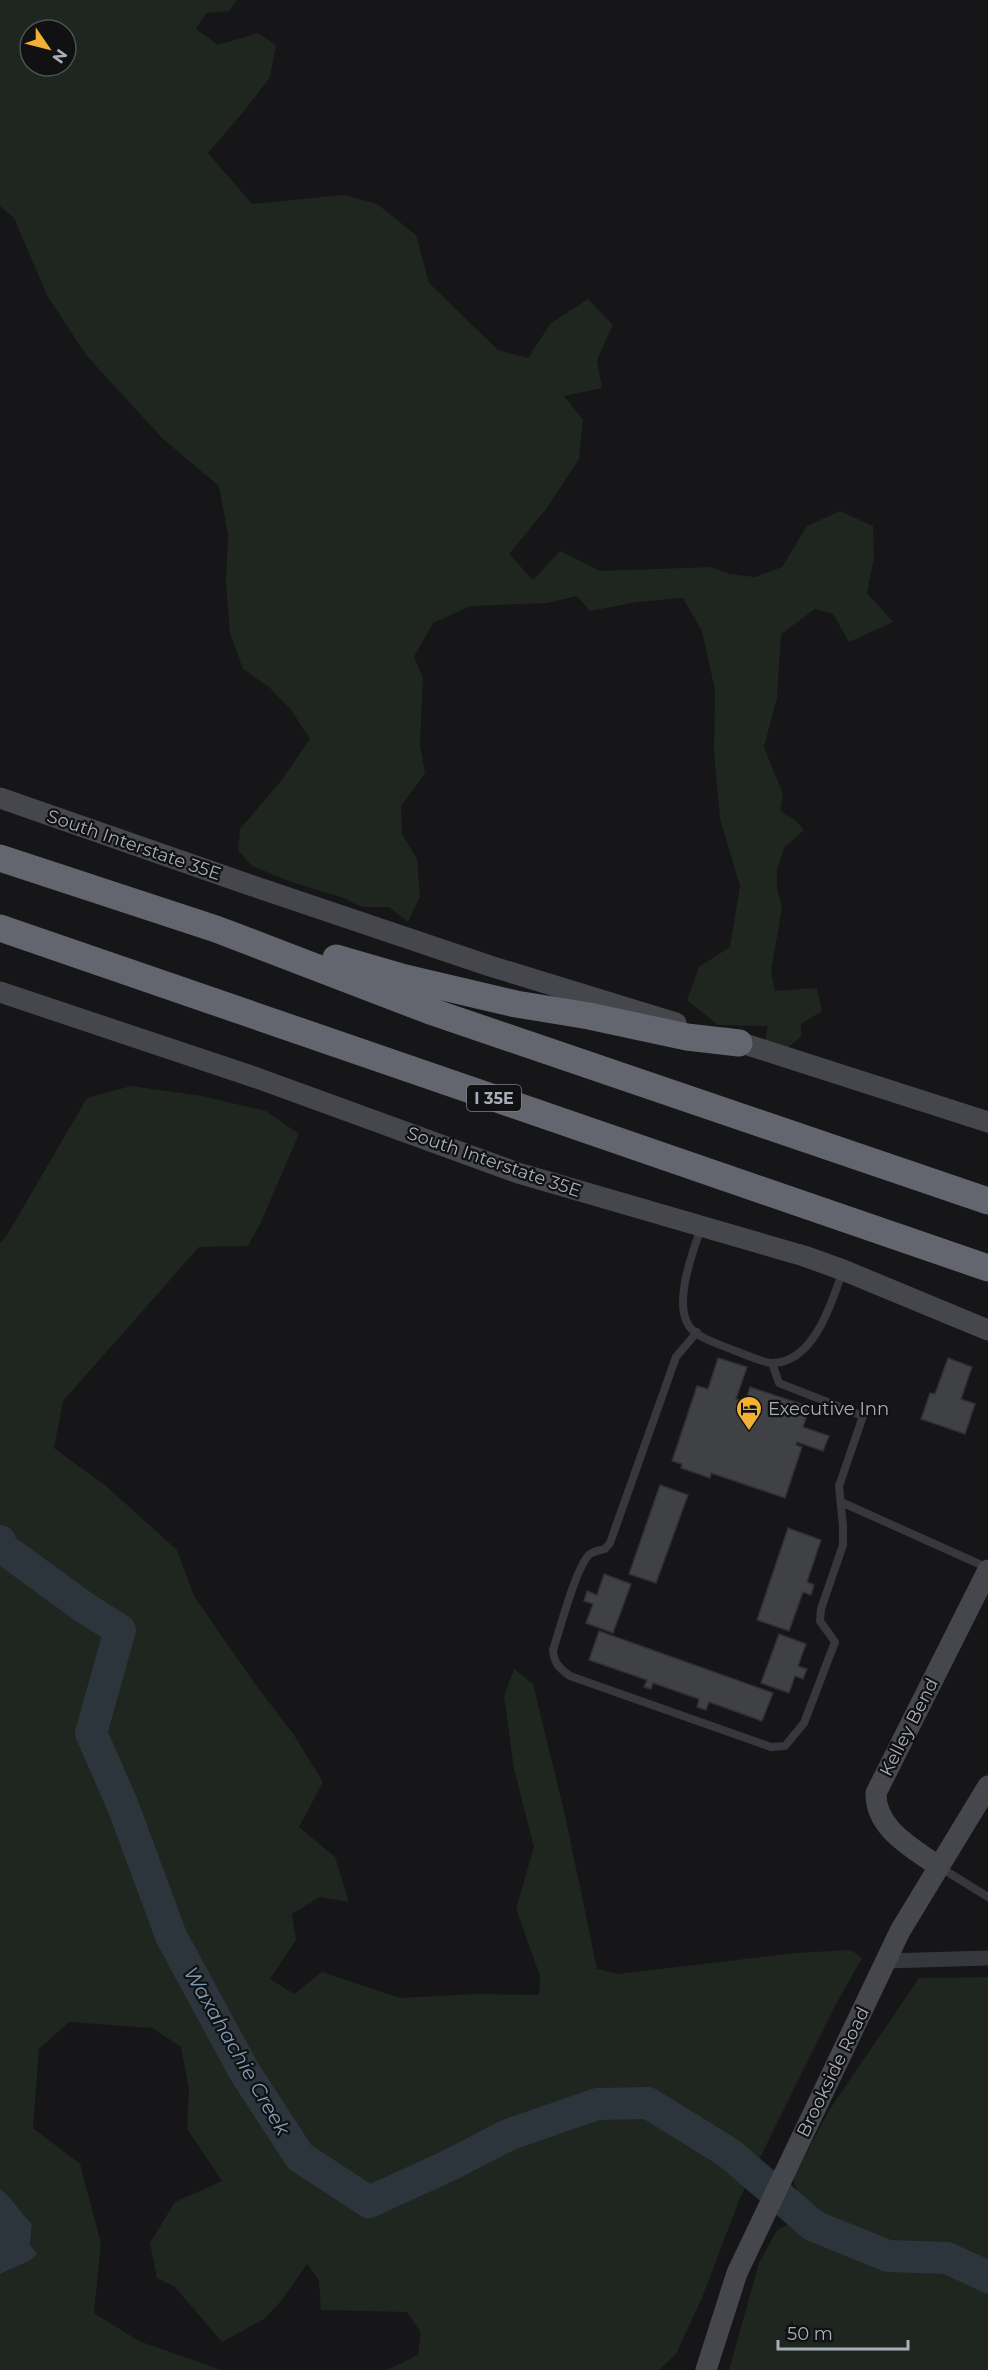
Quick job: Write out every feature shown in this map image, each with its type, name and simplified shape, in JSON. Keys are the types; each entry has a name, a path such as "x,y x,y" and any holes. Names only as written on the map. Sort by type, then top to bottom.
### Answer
{"highway":[{"path":"0,858 216,929 430,1011 988,1201"},
{"name":"I 35E","path":"0,928 988,1268"},
{"path":"216,929 516,1004 589,1016 687,1037 739,1043"}],"main road":[{"name":"South Interstate 35E","path":"0,798 490,966 988,1122"},
{"name":"South Interstate 35E","path":"0,992 256,1078 518,1173 804,1256 988,1330"},
{"name":"Kelley Bend","path":"939,1867 901,1839 882,1821 876,1804 876,1793 988,1569"},
{"name":"Brookside Road","path":"706,2370 737,2273 900,1931 988,1786"}],"street":[{"path":"886,1960 988,1958"}],"lane":[{"path":"702,1226 687,1268 683,1301 688,1325 704,1338 771,1363 794,1357 809,1343 823,1324 843,1270"},
{"path":"697,1332 676,1357 610,1543 605,1549 594,1551 587,1557 579,1571 553,1650 554,1661 570,1676 771,1747 785,1746 804,1723 835,1642 820,1621 821,1609 843,1545 839,1486 862,1416 778,1383 771,1363"},
{"path":"841,1502 988,1569"},
{"path":"939,1867 988,1897"}],"shaded area":[{"path":"0,0 237,0 229,11 206,13 196,29 218,45 258,33 276,45 270,77 208,153 252,204 344,195 377,204 416,235 429,283 498,350 528,358 551,323 588,299 613,325 597,360 602,388 564,396 583,420 579,459 547,508 509,554 533,580 560,551 600,571 711,567 729,574 755,577 782,567 807,526 840,511 873,526 874,558 867,593 893,622 849,642 833,614 815,609 781,634 777,698 764,747 783,794 780,811 795,820 804,830 784,848 777,870 777,888 782,908 771,971 775,991 817,988 822,1011 801,1024 801,1037 786,1049 765,1040 768,1026 718,1025 687,1000 699,967 730,947 740,886 720,819 714,752 715,690 702,631 683,598 637,602 590,611 577,596 547,603 471,606 433,623 414,657 423,678 420,746 425,773 401,806 402,834 417,859 420,896 408,922 389,907 362,907 341,897 294,883 252,866 238,850 240,829 281,781 310,739 291,710 270,688 243,669 230,633 226,583 228,534 219,486 163,439 86,355 47,295 14,218 0,206"},
{"path":"131,1086 202,1096 266,1111 299,1134 261,1222 248,1246 199,1247 63,1401 54,1448 106,1486 177,1550 194,1596 255,1684 294,1735 323,1782 299,1827 335,1857 349,1902 320,1897 292,1914 296,1940 270,1979 294,1994 322,1972 400,1998 477,1994 539,1995 540,1976 516,1909 534,1847 514,1769 504,1696 514,1669 533,1684 565,1815 597,1969 618,1974 795,1953 851,1950 862,1958 835,2006 740,2198 702,2298 676,2354 659,2370 387,2370 418,2355 421,2333 407,2312 321,2310 319,2281 307,2264 282,2300 264,2319 222,2342 175,2287 157,2278 150,2243 175,2202 222,2181 187,2129 189,2090 181,2047 152,2028 69,2022 39,2049 33,2128 80,2164 101,2243 94,2313 139,2341 221,2370 0,2370 0,2274 29,2261 32,2224 0,2189 0,1243 7,1235 87,1098"},
{"path":"988,1977 988,2370 729,2370 759,2263 777,2230 805,2216 793,2179 828,2112 919,1978"},
{"path":"0,2189 32,2224 30,2245 37,2254 29,2261 0,2274"}],"building":[{"name":"Executive Inn","path":"718,1358 747,1367 736,1399 745,1402 750,1387 810,1407 803,1427 829,1436 823,1451 797,1442 796,1445 802,1447 785,1498 711,1473 710,1478 681,1468 682,1464 672,1461 697,1386 708,1389"},
{"path":"948,1358 972,1367 961,1399 975,1404 965,1434 921,1419 930,1393 935,1394"},
{"path":"660,1485 688,1495 656,1583 629,1574"},
{"path":"788,1528 821,1540 807,1582 814,1585 811,1595 803,1592 789,1631 757,1620"},
{"path":"604,1574 631,1584 613,1633 586,1623 593,1604 584,1601 587,1591 597,1595"},
{"path":"599,1631 773,1693 762,1721 709,1702 706,1710 697,1707 699,1699 653,1683 651,1689 644,1687 647,1680 589,1660"},
{"path":"779,1634 806,1644 798,1666 807,1669 803,1679 795,1676 789,1693 761,1683"}],"waterway":[{"name":"Waxahachie Creek","path":"0,1541 1,1547 85,1608 120,1630 91,1733 123,1806 171,1936 244,2071 300,2157 369,2202 450,2165 508,2135 597,2104 648,2103 729,2153 814,2226 888,2256 947,2258 988,2277"}],"place":[{"name":"Executive Inn","path":"749,1432"}]}
